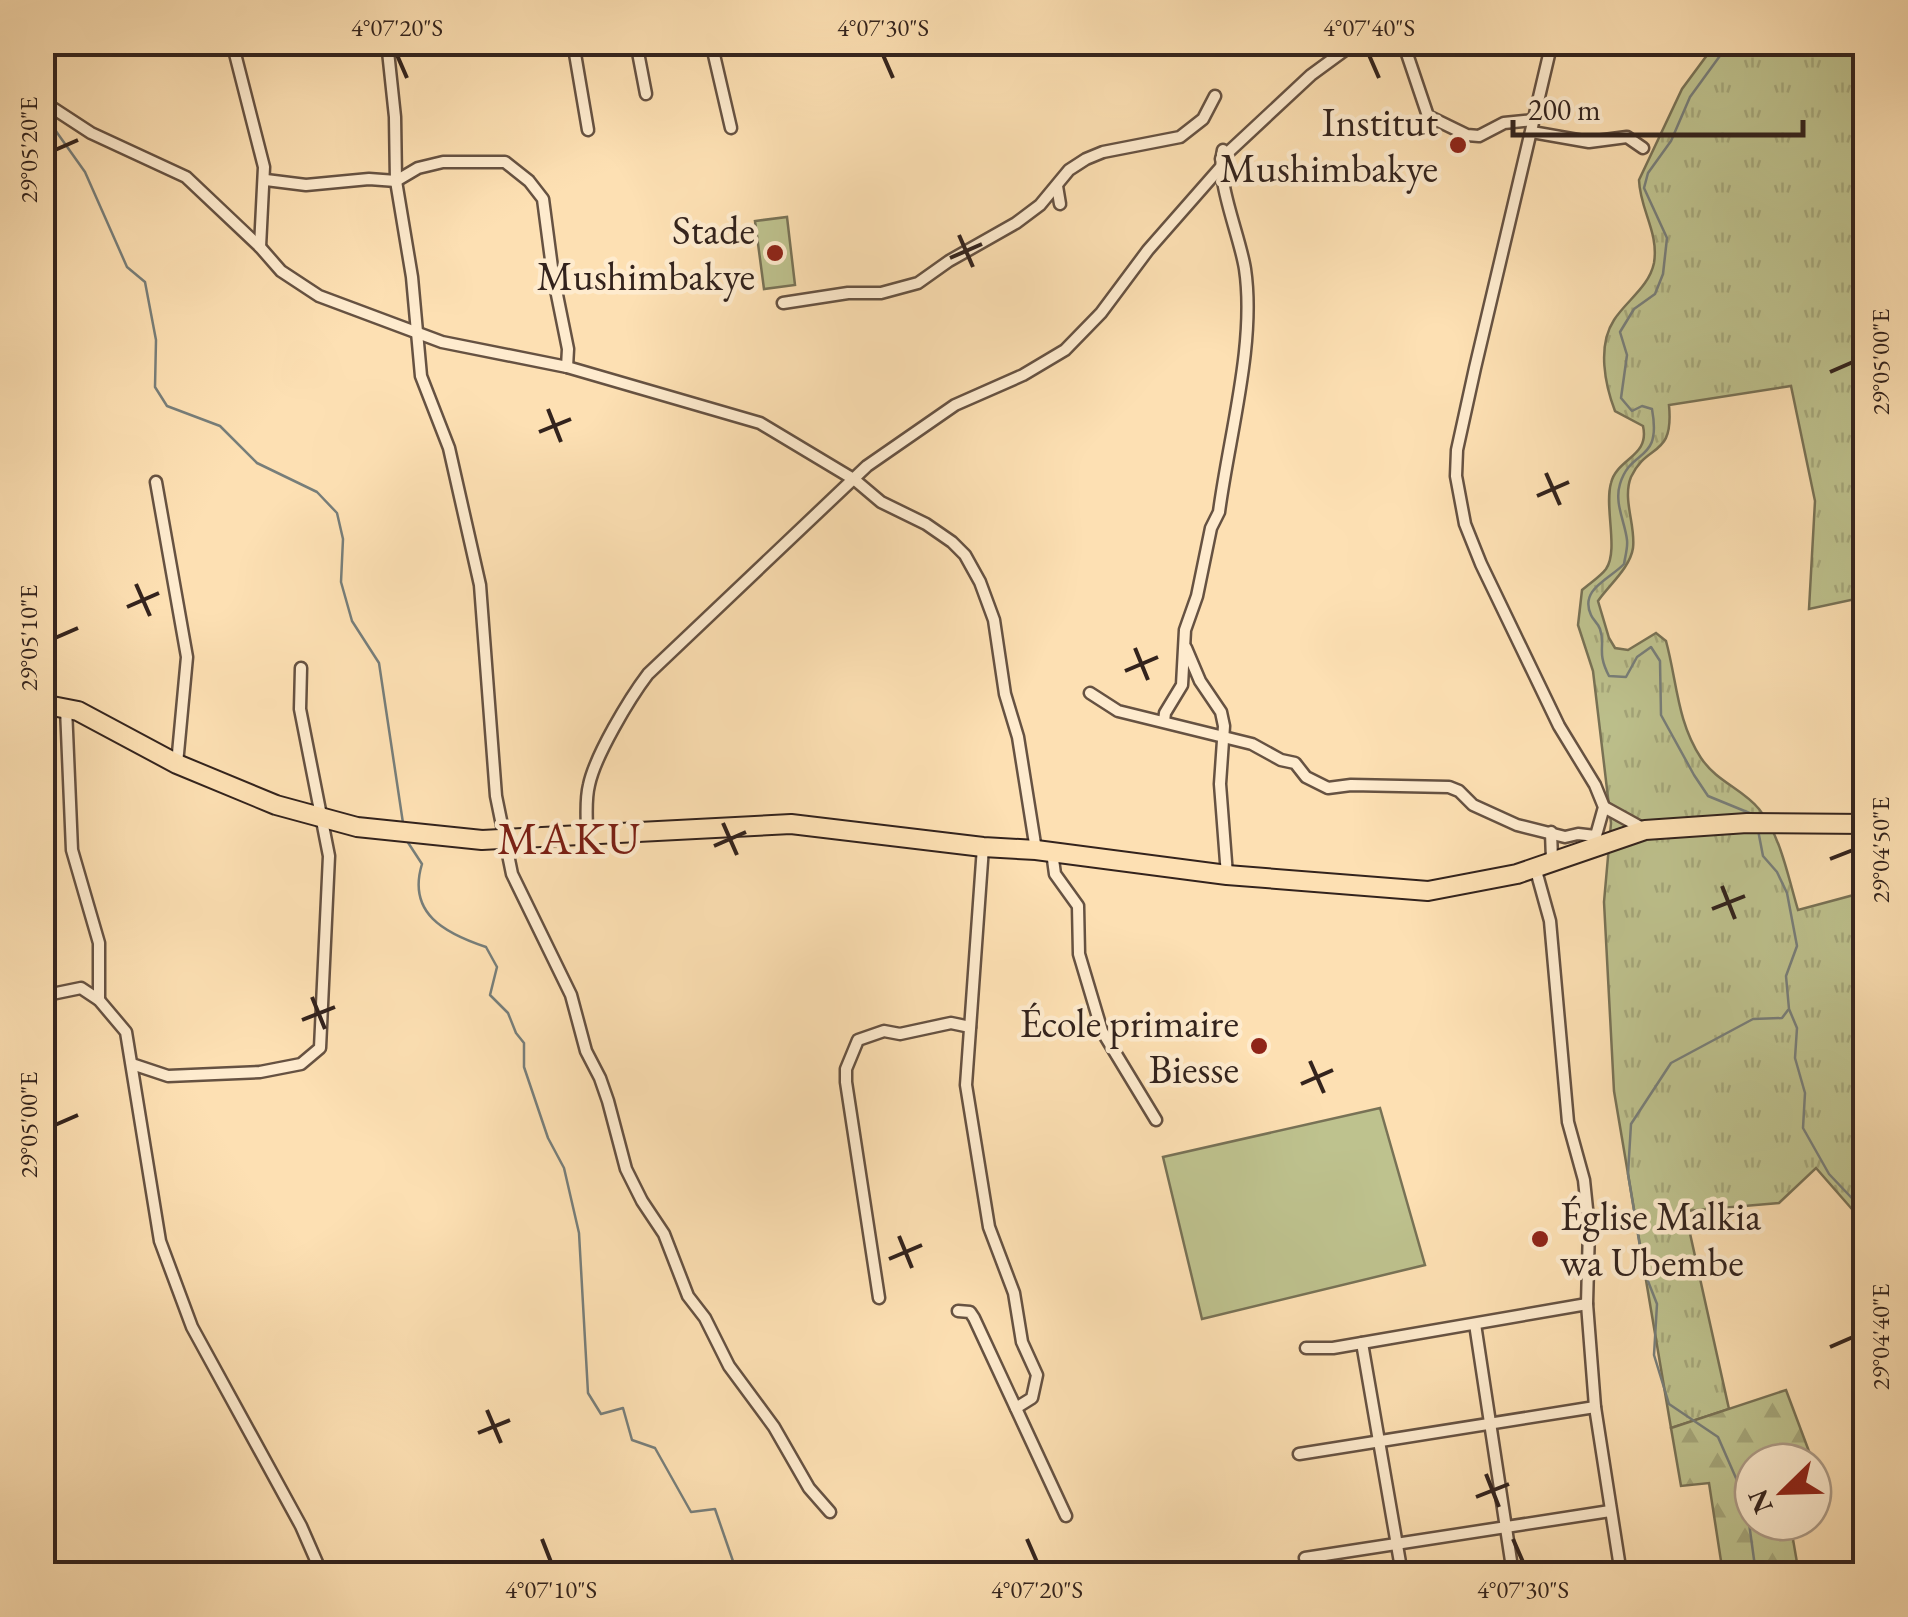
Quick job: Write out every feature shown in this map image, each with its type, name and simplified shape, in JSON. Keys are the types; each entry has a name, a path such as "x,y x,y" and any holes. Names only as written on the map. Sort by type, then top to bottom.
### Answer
{"highway":[{"path":"42,704 90,717 176,764 276,805 324,819 405,833 504,842 587,833 791,824 1227,875 1428,891 1497,878 1543,864 1594,841 1645,830 1747,823 1866,824"}],"street":[{"path":"232,42 266,180 260,247"},
{"path":"387,42 395,117 396,181 412,277 421,376 449,448 480,586 496,796 516,887 571,996 586,1051 600,1078 617,1144 636,1190 664,1234 688,1296 706,1318 729,1366 774,1427 809,1488 830,1512"},
{"path":"573,42 588,130"},
{"path":"636,42 646,94"},
{"path":"712,42 732,128"},
{"path":"587,833 586,800 593,770 636,689 667,654 867,466 941,414 1065,350 1102,313 1221,159 1311,75 1356,42"},
{"path":"1403,42 1428,116 1467,135 1479,136 1504,123 1533,126 1589,142 1626,137 1643,148"},
{"path":"1090,693 1118,712 1252,744 1295,763 1306,777 1328,788 1450,788 1517,825 1564,836 1578,834 1594,841 1604,807 1481,564 1465,524 1456,476 1460,435 1552,42"},
{"path":"782,302 905,288 1005,231 1040,205 1069,170 1103,152 1180,137 1203,119 1215,96"},
{"path":"42,101 91,133 186,177 281,271 319,296 416,334 468,349 567,367 760,423 952,542 980,582 997,634 1005,694 1044,851 1078,906 1079,954 1102,1031 1156,1120"},
{"path":"1164,721 1182,685 1185,630 1218,512 1249,321 1245,263 1221,159"},
{"path":"266,180 306,185 369,178 396,181 418,168 443,162 506,162 538,189 543,199 569,358 567,367"},
{"path":"1057,186 1060,204"},
{"path":"156,482 187,657 176,764"},
{"path":"1186,648 1200,680 1222,712 1220,784 1227,875"},
{"path":"132,1064 168,1076 186,1077 281,1070 315,1056 320,1048 329,856 300,709 301,668"},
{"path":"66,708 72,850 99,943 99,1000"},
{"path":"1604,807 1645,830"},
{"path":"1551,832 1543,864 1568,1122 1584,1180 1594,1407 1621,1574"},
{"path":"983,847 966,1085 988,1227 1014,1293 1022,1342 1037,1375 1032,1398 1016,1408"},
{"path":"42,996 81,988 99,1000 126,1032 160,1241 192,1327 301,1526 322,1574"},
{"path":"879,1298 846,1082 854,1044 872,1034 890,1031 900,1034 951,1023 970,1027"},
{"path":"1306,1348 1362,1343 1546,1308 1587,1304"},
{"path":"958,1311 970,1312 974,1318 1066,1516"},
{"path":"1475,1324 1513,1574"},
{"path":"1362,1343 1402,1574"},
{"path":"1299,1454 1594,1407"},
{"path":"1305,1558 1610,1512"},
{"path":"42,1564 44,1574"}],"green space":[{"path":"1716,43 1865,43 1865,597 1809,609 1815,501 1791,386 1669,405 1663,442 1631,477 1631,555 1598,601 1615,648 1628,650 1656,633 1666,641 1682,716 1693,744 1707,766 1753,802 1767,820 1783,857 1798,910 1865,892 1865,1224 1816,1168 1779,1203 1685,1211 1729,1409 1671,1428 1614,1091 1604,902 1611,823 1593,671 1578,625 1582,590 1604,572 1610,561 1611,483 1638,451 1644,436 1643,426 1615,411 1604,366 1609,330 1647,279 1654,263 1654,241 1639,180 1682,89"},
{"name":"Stade Mushimbakye","path":"787,217 795,285 764,289 755,221"},
{"path":"1380,1108 1425,1265 1202,1319 1163,1157"},
{"path":"1786,1390 1806,1442 1733,1442 1733,1542 1793,1542 1799,1574 1723,1574 1709,1483 1681,1486 1671,1428"}],"waterway":[{"path":"1730,42 1690,97 1671,141 1648,173 1644,188 1667,238 1663,274 1655,294 1634,309 1620,332 1627,355 1621,398 1632,411 1642,406 1652,409 1653,439 1625,472 1618,491 1627,543 1624,564 1592,591 1588,606 1600,629 1609,676 1626,677 1637,657 1651,647 1660,661 1661,715 1694,775 1708,796 1752,814"},
{"path":"42,117 85,172 127,267 145,282 156,340 155,387 167,406 220,426 257,463 317,492 337,513 343,539 341,582 352,621 379,663 403,823"},
{"path":"1758,830 1763,856 1777,872 1787,893 1797,946 1786,976 1789,1009 1797,1028 1795,1058 1805,1093 1803,1128 1829,1174 1866,1213"},
{"path":"407,841 422,864 420,896 425,908 443,928 486,947 497,967 490,995 508,1013 524,1043 524,1067 548,1138 564,1168 579,1233 588,1393 601,1414 623,1408 632,1440 655,1448 691,1512 715,1509 734,1564 733,1574"},
{"path":"1756,1574 1746,1501 1718,1437 1669,1404 1654,1355 1657,1304 1644,1271 1628,1174 1631,1124 1671,1063 1753,1019 1782,1018 1788,1010"}],"place":[{"name":"Institut Mushimbakye","path":"1458,145"},
{"name":"Stade Mushimbakye","path":"775,253"},
{"name":"École primaire Biesse","path":"1259,1046"},
{"name":"Église Malkia wa Ubembe","path":"1540,1239"}],"district":[{"name":"MAKU","path":"570,838"}]}
